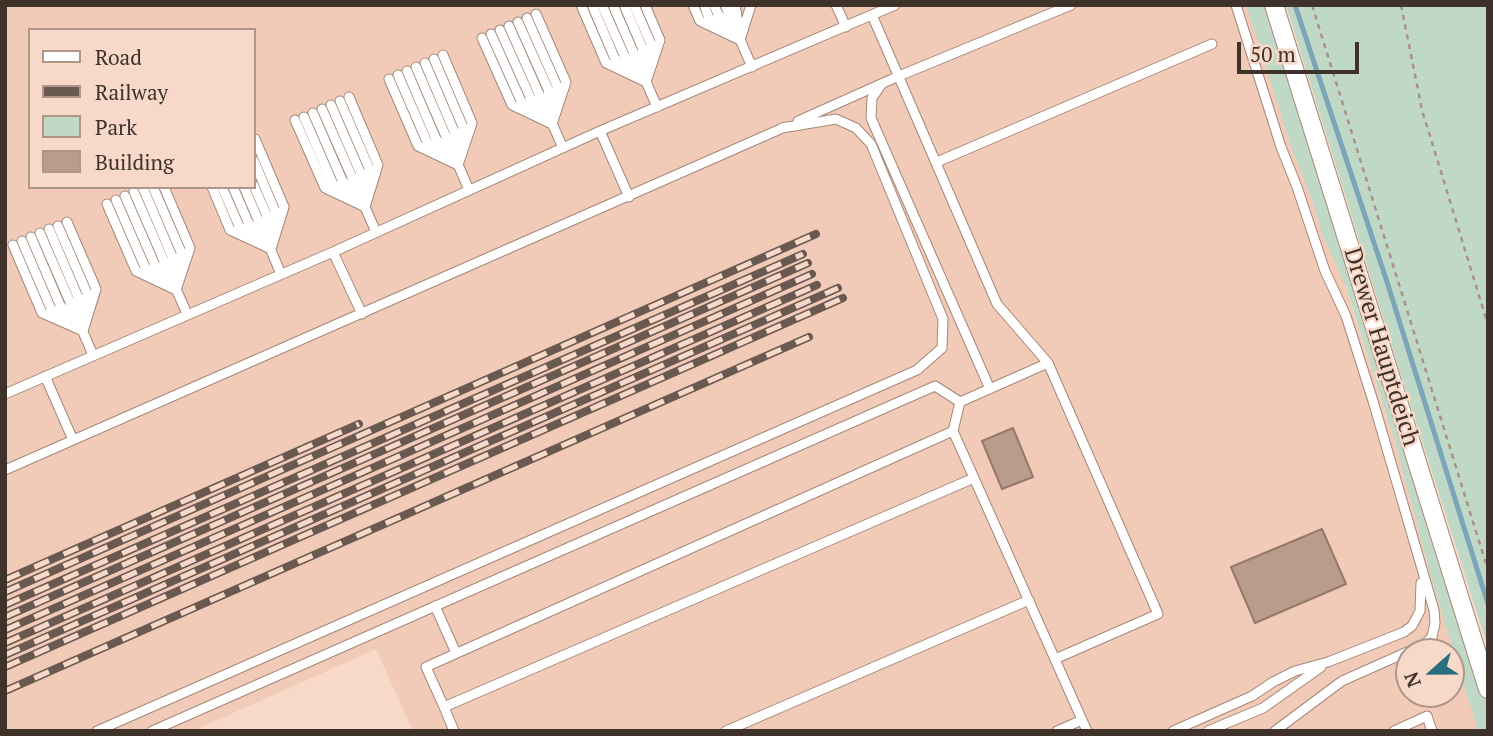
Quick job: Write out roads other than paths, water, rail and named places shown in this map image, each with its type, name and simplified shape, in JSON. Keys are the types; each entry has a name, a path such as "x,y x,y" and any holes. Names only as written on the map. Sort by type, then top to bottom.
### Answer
{"street":[{"name":"Drewer Hauptdeich","path":"1275,5 1488,689"}],"lane":[{"path":"581,5 606,63 646,82"},
{"path":"592,5 615,59 646,82"},
{"path":"602,5 624,55 646,82"},
{"path":"613,5 657,107"},
{"path":"624,5 642,47 646,82"},
{"path":"634,5 651,44 646,82"},
{"path":"645,5 660,40 646,82"},
{"path":"693,5 700,21 740,40"},
{"path":"704,5 709,18 740,40"},
{"path":"714,5 718,14 740,40"},
{"path":"725,5 752,66"},
{"path":"736,5 740,40"},
{"path":"740,40 744,5"},
{"path":"740,40 751,5"},
{"path":"836,5 846,27"},
{"path":"5,394 600,131 895,5"},
{"path":"5,470 899,76 1071,5"},
{"path":"1236,5 1280,147 1297,187 1325,271 1346,316 1362,365 1435,623 1432,637 1418,648 1342,681 1275,731"},
{"path":"872,15 998,304 1048,363 1158,614 1055,659"},
{"path":"509,26 566,82 552,124"},
{"path":"509,26 548,89 552,124"},
{"path":"509,26 530,97 552,124 563,148"},
{"path":"509,26 512,105 552,124"},
{"path":"936,162 1212,44"},
{"path":"416,67 472,123 458,165"},
{"path":"416,67 454,131 458,165"},
{"path":"416,67 436,139 458,165 470,190"},
{"path":"416,67 418,146 458,165"},
{"path":"882,84 872,98 871,118 990,388"},
{"path":"322,109 378,164 365,207"},
{"path":"322,109 360,172 365,207 376,232"},
{"path":"322,109 342,180 365,207"},
{"path":"322,109 324,188 365,207"},
{"path":"97,731 917,370 942,348 943,319 870,144 856,128 836,119 782,128"},
{"path":"600,131 629,197"},
{"path":"256,141 284,207 271,249"},
{"path":"256,166 275,211 271,249"},
{"path":"154,189 181,252 176,290"},
{"path":"165,189 190,248 176,290"},
{"path":"213,189 230,230 271,249"},
{"path":"223,189 239,226 271,249"},
{"path":"234,189 248,222 271,249"},
{"path":"245,189 281,274"},
{"path":"255,189 266,215 271,249"},
{"path":"125,196 172,256 176,290"},
{"path":"125,196 136,271 176,290"},
{"path":"125,196 154,263 176,290 187,314"},
{"path":"40,233 96,289 83,331"},
{"path":"40,233 78,297 83,331 93,355"},
{"path":"40,233 60,305 83,331"},
{"path":"40,233 42,313 83,331"},
{"path":"333,251 362,314"},
{"path":"960,402 1048,363"},
{"path":"45,376 73,440"},
{"path":"152,731 935,386 960,402"},
{"path":"960,402 953,431 1087,731"},
{"path":"454,731 426,667 953,431"},
{"path":"444,707 974,478"},
{"path":"1173,731 1252,696 1295,671 1328,662 1391,638 1412,626 1420,611 1419,567"},
{"path":"726,731 1029,600"},
{"path":"435,606 456,653"},
{"path":"1208,731 1263,708 1328,662"},
{"path":"1394,731 1427,716 1432,731"},
{"path":"1057,731 1082,720"}],"waterway":[{"path":"1295,5 1388,285 1488,604"}],"railway":[{"path":"5,592 816,234"},
{"path":"5,605 803,254"},
{"path":"5,617 808,263"},
{"path":"5,630 812,274"},
{"path":"5,643 817,285"},
{"path":"5,655 838,288"},
{"path":"5,667 843,298"},
{"path":"5,691 809,337"},
{"path":"5,580 359,424"}]}
